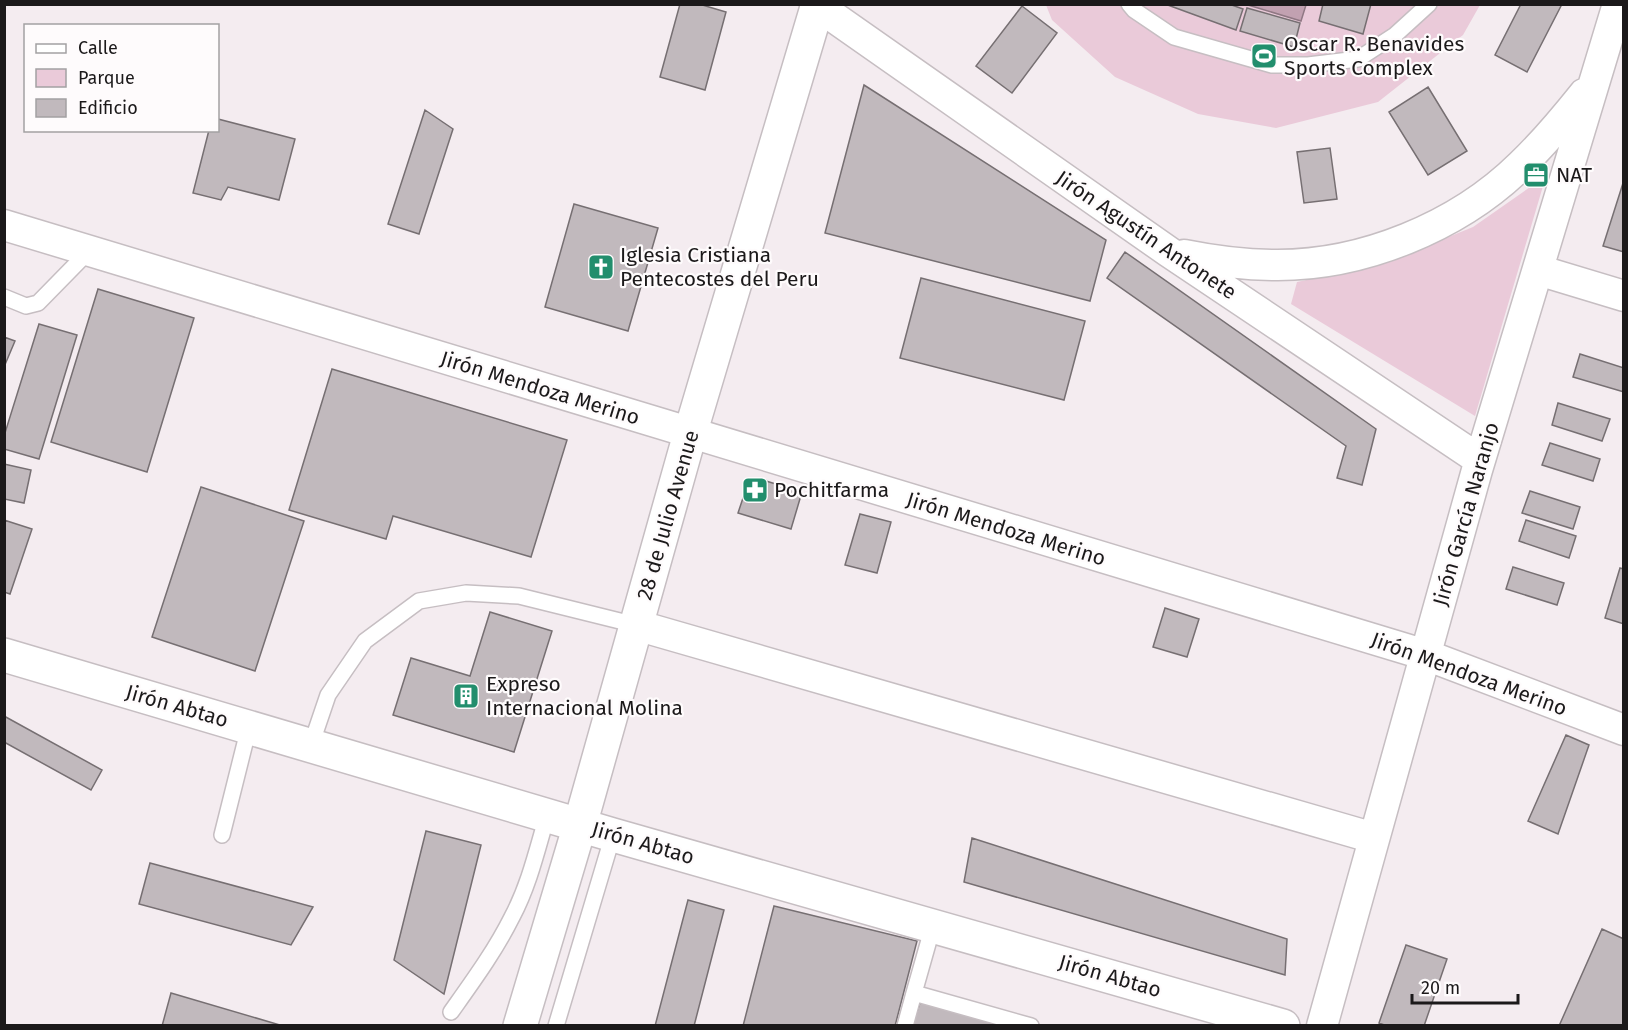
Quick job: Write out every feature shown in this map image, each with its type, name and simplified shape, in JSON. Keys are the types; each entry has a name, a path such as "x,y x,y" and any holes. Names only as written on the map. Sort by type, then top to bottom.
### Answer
{"street":[{"name":"Jirón García Naranjo","path":"1322,1026 1480,460 1618,4"},
{"name":"Jirón Agustín Antonete","path":"817,5 1169,252 1480,460"},
{"name":"28 de Julio Avenue","path":"520,1026 580,825 690,434 817,5"},
{"path":"1169,252 1222,262 1275,265 1329,260 1381,248 1431,228 1478,200 1520,167 1557,128 1595,81"},
{"name":"Jirón Mendoza Merino","path":"4,225 1426,655 1623,730"},
{"path":"1538,270 1623,296"},
{"path":"636,625 1374,838"},
{"name":"Jirón Abtao","path":"4,655 547,816 1283,1026"}],"lane":[{"path":"1129,4 1134,10 1174,37 1272,65 1308,65 1358,59 1395,35 1429,4"},
{"path":"4,297 26,306 38,303 89,251"},
{"path":"311,745 328,695 365,641 419,601 466,593 519,596 636,625"},
{"path":"222,835 249,727"},
{"path":"451,1012 487,961 513,916 531,874 547,816"},
{"path":"556,1026 613,835"},
{"path":"905,1026 933,926"},
{"path":"914,993 1031,1026"}],"green space":[{"name":"Oscar R. Benavides Sports Complex","path":"1046,5 1480,5 1463,35 1378,102 1276,128 1198,114 1115,77 1052,20"},
{"path":"1546,176 1475,416 1291,304 1297,282 1382,264 1473,227"}],"shaded area":[{"path":"1306,4 1301,21 1248,5"}],"building":[{"path":"680,4 699,4 726,12 705,90 660,77"},
{"path":"1165,4 1229,4 1243,9 1236,30"},
{"path":"1323,4 1371,4 1363,34 1319,21"},
{"path":"1521,4 1562,4 1527,72 1495,55"},
{"path":"1022,6 1057,33 1012,93 976,66"},
{"path":"1247,8 1300,23 1294,47 1240,31"},
{"path":"864,85 1106,240 1090,301 825,233"},
{"path":"1428,87 1467,151 1428,175 1389,112"},
{"path":"425,110 453,129 419,234 388,224"},
{"path":"219,119 295,139 279,200 228,187 221,200 193,193 208,132 219,132"},
{"path":"1330,148 1337,199 1304,203 1297,152"},
{"path":"1624,180 1624,252 1603,246"},
{"name":"Iglesia Cristiana Pentecostes del Peru","path":"574,204 658,228 628,331 545,307"},
{"path":"1125,252 1376,429 1362,485 1337,478 1346,446 1107,278"},
{"path":"921,278 1085,321 1064,400 900,358"},
{"path":"98,289 194,318 147,472 51,442"},
{"path":"39,324 77,335 39,459 4,449 4,436"},
{"path":"4,337 15,341 4,367"},
{"path":"1580,354 1624,368 1624,392 1573,377"},
{"path":"332,369 567,440 531,557 393,516 386,539 289,510"},
{"path":"1558,403 1610,419 1602,441 1552,425"},
{"path":"1550,443 1600,459 1593,481 1542,465"},
{"path":"4,464 31,470 24,503 4,499"},
{"path":"766,481 802,492 791,529 738,513 746,489"},
{"path":"201,487 304,521 255,671 152,637"},
{"path":"1530,491 1580,507 1573,529 1522,513"},
{"path":"860,514 891,522 877,573 845,565"},
{"path":"4,520 32,529 10,594 4,592"},
{"path":"1526,520 1576,536 1569,558 1519,541"},
{"path":"1513,567 1564,583 1557,605 1506,589"},
{"path":"1620,568 1624,569 1624,624 1605,618"},
{"path":"1165,608 1199,619 1187,657 1153,647"},
{"name":"Expreso Internacional Molina","path":"490,612 552,631 514,752 393,715 411,658 470,676"},
{"path":"4,716 102,770 91,790 4,742"},
{"path":"1566,735 1589,745 1558,834 1528,821"},
{"path":"426,831 481,845 444,994 394,960"},
{"path":"972,838 1287,939 1285,975 964,882"},
{"path":"150,863 313,907 291,945 139,904"},
{"path":"688,900 724,910 694,1026 655,1026"},
{"path":"774,906 917,941 895,1026 743,1026"},
{"path":"1602,929 1624,939 1624,1026 1559,1026"},
{"path":"1406,945 1447,959 1424,1026 1387,1026 1379,1023"},
{"path":"171,993 280,1025 280,1026 162,1026"},
{"path":"921,1000 1001,1026 912,1026"}],"place":[{"name":"Oscar R. Benavides Sports Complex","path":"1264,56"},
{"name":"NAT","path":"1536,175"},
{"name":"Iglesia Cristiana Pentecostes del Peru","path":"601,267"},
{"name":"Pochitfarma","path":"755,490"},
{"name":"Expreso Internacional Molina","path":"466,696"}]}
